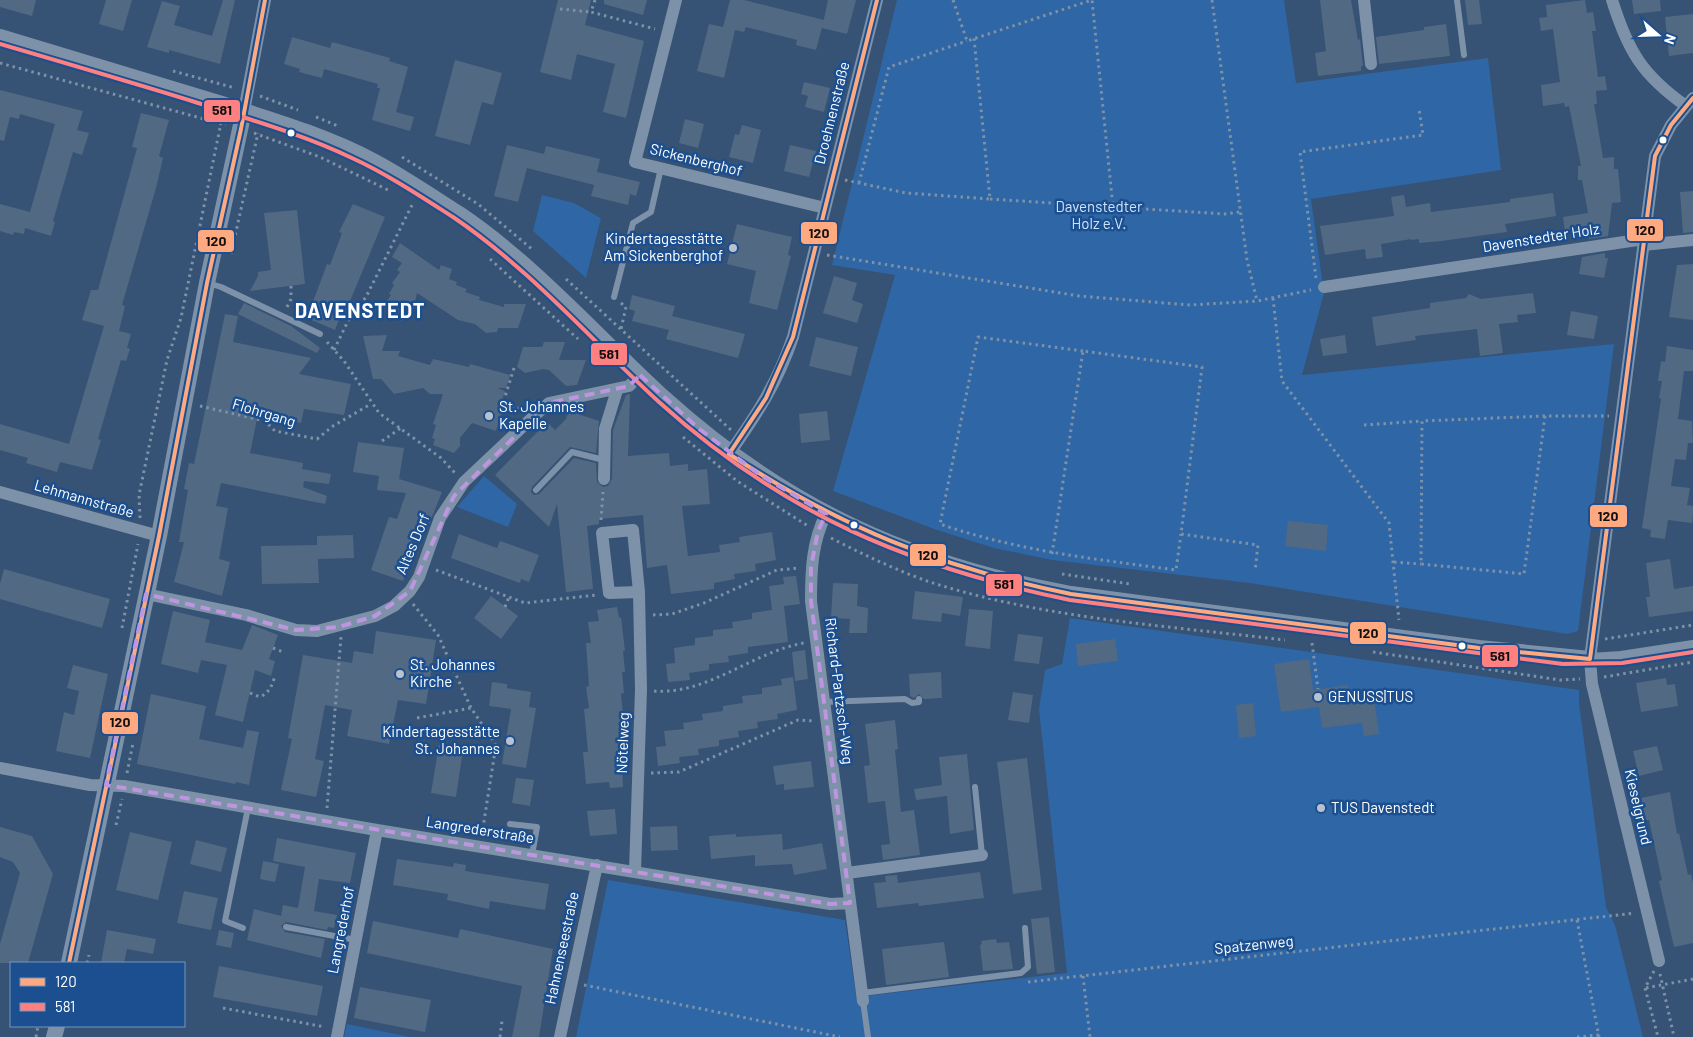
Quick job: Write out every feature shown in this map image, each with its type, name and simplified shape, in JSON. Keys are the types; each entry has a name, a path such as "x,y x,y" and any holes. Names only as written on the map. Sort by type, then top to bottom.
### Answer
{"street":[{"path":"69,962 159,536 207,283 241,129 265,0"},
{"name":"Sickenberghof","path":"676,0 635,162 825,208"},
{"name":"Droehnenstraße","path":"729,454 767,398 781,371 793,337 877,0"},
{"path":"1364,0 1371,64"},
{"path":"1590,659 1655,156 1671,125 1690,102 1665,92 1642,69 1627,43 1612,0"},
{"path":"0,37 244,111 373,161 460,215 524,265 640,375 729,454 784,490 826,514 930,559 1017,584 1071,594 1564,658 1621,658 1693,646"},
{"name":"Davenstedter Holz","path":"1321,288 1643,242 1693,240"},
{"name":"Altes Dorf","path":"146,594 246,614 296,630 317,631 339,627 375,616 394,606 419,577 440,518 464,482 534,416 549,403 617,390 629,386 640,375"},
{"path":"604,479 605,429 617,390"},
{"name":"Lehmannstraße","path":"0,492 159,536"},
{"name":"Richard-Partzsch-Weg","path":"826,514 818,531 811,567 811,601 863,997"},
{"name":"Nötelweg","path":"602,533 633,530 641,615 641,690 635,871"},
{"path":"602,533 609,593 639,592"},
{"name":"Kieselgrund","path":"1590,659 1591,679 1659,961"},
{"name":"Langrederstraße","path":"0,768 90,785 124,786 377,830 830,904 850,903"},
{"name":"Langrederhof","path":"338,1033 377,830"},
{"path":"847,874 982,855"},
{"name":"Hahnenseestraße","path":"560,1037 597,866"}],"lane":[{"path":"1457,0 1464,54"},
{"path":"614,297 633,223 651,212 662,168"},
{"path":"207,283 221,287 320,334"},
{"path":"536,490 572,452 604,460"},
{"path":"824,702 905,700 912,703 919,702 919,699"},
{"path":"975,787 982,855"},
{"path":"243,928 225,921 248,808"},
{"path":"510,824 537,827 532,855"},
{"path":"286,926 356,940"},
{"path":"863,997 1021,973 1028,967 1025,928"},
{"name":"Richard-Partzsch-Weg","path":"863,997 868,1037"}],"path":[{"path":"591,12 594,0"},
{"path":"953,0 967,41"},
{"path":"859,183 889,67 1092,0 1114,207"},
{"path":"1212,0 1246,260 1256,301"},
{"path":"560,8 591,12 667,32"},
{"path":"974,38 990,199"},
{"path":"0,63 241,129 320,156 390,190"},
{"path":"814,252 1079,296 1190,304 1256,301 1321,288 1300,152 1423,135 1419,108"},
{"path":"832,176 906,193 1224,214 1240,212"},
{"path":"406,199 421,208"},
{"path":"334,350 348,321 366,297 413,203"},
{"path":"489,258 585,346"},
{"path":"283,316 290,299 291,286"},
{"path":"614,297 626,307 621,329"},
{"path":"1274,298 1282,381 1389,523 1399,620"},
{"path":"320,334 344,361 371,404 441,458 464,482"},
{"path":"978,337 1202,367 1181,534 1176,570 1052,554 1005,544 940,524 978,337"},
{"path":"1052,554 1083,351"},
{"path":"514,368 503,403 529,411 534,416"},
{"name":"Flohrgang","path":"200,406 265,421 275,430 317,439 333,426 371,404"},
{"path":"1364,425 1545,416 1620,417"},
{"path":"1394,562 1524,574 1545,416"},
{"path":"1421,564 1422,421"},
{"path":"382,441 401,428"},
{"path":"602,533 604,479"},
{"path":"1181,534 1258,545 1255,571"},
{"path":"424,566 525,603 609,593"},
{"path":"641,615 672,614 704,603 776,570 811,567"},
{"path":"1057,574 1133,584"},
{"path":"406,594 438,635 471,708 496,745 480,847"},
{"path":"506,607 509,597"},
{"path":"1389,618 1408,621"},
{"path":"1591,641 1693,625"},
{"path":"325,821 341,636 339,627"},
{"path":"641,690 663,692 692,688 783,647 817,641"},
{"path":"1312,643 1318,689"},
{"path":"273,648 283,652"},
{"path":"1591,679 1693,662"},
{"path":"250,693 260,696 265,694 269,691 276,676"},
{"path":"417,718 471,708"},
{"path":"638,774 679,772 798,720 827,721"},
{"name":"Spatzenweg","path":"1026,983 1646,912"},
{"path":"1577,1037 1599,1036 1578,920"},
{"path":"1659,961 1661,984 1674,1037"},
{"path":"1658,1037 1645,988 1659,961"},
{"path":"1083,976 1090,1037"},
{"path":"1645,988 1693,979"},
{"path":"571,982 840,1037"},
{"path":"223,1008 338,1033"},
{"path":"500,1037 502,1021"}],"highlighted area":[{"path":"640,375 698,428 760,475 826,514 818,531 811,567 811,601 850,903 830,904 106,785 146,594 296,630 339,627 375,616 410,591 454,496 549,403 629,386"}],"green space":[{"name":"Davenstedter Holz e.V.","path":"897,0 1284,0 1296,83 1488,58 1501,170 1311,199 1324,293 1302,375 1614,344 1578,631 1568,634 1250,583 1052,560 994,548 937,530 833,491 895,275 832,265"},
{"path":"542,195 574,203 601,218 586,278 533,231"},
{"path":"484,476 517,504 508,527 457,507"},
{"path":"1070,618 1579,690 1579,703 1606,907 1615,925 1643,1037 576,1037 608,880 845,920 856,997 1067,973 1039,709 1045,670 1062,664"},
{"path":"347,1024 410,1037 344,1037"}],"building":[{"path":"0,0 36,0 32,16 0,7"},
{"path":"106,0 132,0 123,31 99,24"},
{"path":"223,0 235,0 220,64 169,50 169,53 147,47 162,1 180,6 174,25 212,36"},
{"path":"558,0 591,0 585,25 644,41 626,118 603,112 615,64 577,54 571,80 540,72"},
{"path":"604,0 647,0 643,15 604,4"},
{"path":"730,0 744,0 824,20 816,50 796,45 797,40 746,27 744,32 735,30 724,78 697,71 709,24 723,27"},
{"path":"828,0 856,0 847,34 822,28"},
{"path":"1320,0 1351,0 1358,40 1360,39 1363,66 1361,66 1361,71 1318,76 1315,53 1326,51"},
{"path":"1465,0 1479,0 1482,24 1468,25"},
{"path":"1585,0 1587,13 1593,12 1596,31 1592,31 1598,77 1605,76 1607,90 1596,91 1597,104 1594,104 1603,158 1614,157 1614,169 1618,169 1621,202 1612,203 1608,236 1589,239 1590,234 1585,233 1585,229 1565,232 1563,217 1588,213 1582,180 1578,180 1578,166 1581,166 1569,106 1565,107 1564,103 1543,106 1541,85 1560,82 1553,29 1541,31 1539,18 1547,17 1546,5"},
{"path":"1632,0 1660,0 1661,11 1634,14"},
{"path":"1693,14 1693,53 1669,56 1665,17"},
{"path":"1446,24 1450,56 1379,64 1376,37 1424,30 1424,27"},
{"path":"292,37 330,48 332,42 390,58 389,61 408,67 396,112 414,117 410,131 372,120 380,88 377,88 378,84 324,69 322,78 299,72 300,69 284,64"},
{"path":"455,60 502,73 493,105 482,102 470,145 435,136"},
{"path":"804,82 830,88 824,112 805,107 808,96 801,94"},
{"path":"0,90 83,111 77,130 89,133 82,155 73,152 53,221 55,222 51,236 25,228 24,234 14,232 13,235 0,231 0,204 30,212 55,124 20,114 19,119 10,117 4,141 0,140"},
{"path":"141,113 169,120 159,156 163,158 156,188 122,305 125,306 119,331 131,334 127,348 130,349 126,361 121,360 98,439 101,440 92,470 60,462 57,472 26,463 28,458 0,450 0,424 69,444 104,326 82,320 91,290 98,290 137,148 132,147"},
{"path":"685,119 704,124 698,148 679,143"},
{"path":"742,125 761,130 753,163 729,157 735,134 739,135"},
{"path":"507,145 544,154 546,146 600,159 597,172 640,182 636,196 630,194 628,205 591,196 594,185 527,168 518,202 494,196"},
{"path":"790,145 816,151 809,177 784,171"},
{"path":"1693,191 1693,232 1683,233 1680,192"},
{"path":"1553,193 1556,216 1505,224 1507,232 1441,241 1419,243 1419,239 1411,239 1381,244 1383,257 1366,259 1365,249 1325,255 1320,226 1394,216 1391,197 1404,195 1406,207 1430,203 1431,212 1510,202 1510,199"},
{"path":"353,204 385,217 343,318 340,317 335,330 307,318 327,264 330,265 342,233 339,232"},
{"path":"297,210 305,284 250,291 258,276 258,272 271,270 264,213"},
{"path":"737,224 792,237 788,255 791,256 777,310 749,303 756,271 727,264"},
{"path":"400,243 439,270 441,265 452,269 449,279 457,282 456,285 467,289 465,292 480,297 479,300 504,307 504,304 526,304 518,328 498,328 497,332 486,333 475,324 458,320 417,293 412,316 401,321 383,307 391,295 389,294 394,285 392,283 400,272 397,270 402,263 392,257"},
{"path":"1605,253 1605,258 1608,258 1604,278 1579,274 1582,257"},
{"path":"1693,264 1693,320 1669,317 1677,265"},
{"path":"834,276 857,283 852,300 863,304 857,323 823,313"},
{"path":"1533,293 1536,313 1517,315 1518,322 1499,324 1503,353 1480,356 1477,329 1415,336 1416,340 1376,346 1372,317 1430,308 1430,303 1466,298 1469,294 1481,299"},
{"path":"632,295 675,306 672,316 745,334 738,358 666,339 669,330 632,321 635,311 629,309"},
{"path":"244,303 291,326 320,348 317,353 238,314"},
{"path":"1571,311 1598,316 1594,339 1567,335"},
{"path":"225,314 238,316 233,342 311,358 299,374 351,384 344,415 304,409 301,423 258,414 250,453 303,463 302,469 331,474 329,484 304,481 303,487 327,496 325,504 221,483 216,506 228,508 219,559 230,562 222,596 174,582 184,542 179,542 188,490 184,489 189,463 194,464"},
{"path":"387,335 382,351 400,351 398,356 430,365 433,359 469,367 470,364 510,375 506,388 497,388 505,391 498,412 502,413 496,431 472,423 460,438 460,446 454,453 433,445 435,439 432,438 436,425 433,424 443,394 430,394 423,388 394,394 381,379 373,379 363,336"},
{"path":"1345,335 1347,353 1323,356 1320,339"},
{"path":"816,337 858,347 851,376 809,366"},
{"path":"544,342 565,342 559,360 586,360 577,385 566,386 549,370 543,369 525,373 517,367 523,347 542,347"},
{"path":"1667,346 1693,350 1693,371 1684,371 1678,419 1692,421 1693,443 1688,443 1686,460 1675,459 1671,486 1690,488 1687,505 1693,506 1693,515 1692,523 1668,520 1665,539 1650,537 1651,530 1642,528 1661,399 1659,398 1662,381 1658,381 1661,361 1665,362"},
{"path":"630,394 628,456 669,453 670,466 688,464 688,471 707,469 710,504 682,506 688,556 720,552 719,545 740,542 739,537 772,532 776,560 755,564 756,571 734,574 735,579 714,583 714,589 671,594 667,565 647,568 643,515 599,519 599,524 587,526 593,589 566,592 557,504 549,527 495,475 547,422 555,430 566,419 569,411 599,421 596,453 570,447 532,487 531,492 534,495 539,494 574,458 596,463 597,482 603,487 608,486 612,479 613,430 626,395"},
{"path":"827,411 830,440 801,443 799,414"},
{"path":"358,442 404,448 399,479 442,492 426,532 421,531 403,581 371,570 389,517 397,519 406,493 377,490 379,476 353,472"},
{"path":"1288,521 1328,525 1326,551 1285,546"},
{"path":"459,534 497,548 500,541 539,555 529,582 521,579 520,583 451,558"},
{"path":"353,535 354,558 318,559 319,583 262,584 261,546 317,545 317,536"},
{"path":"1670,559 1674,589 1693,586 1693,611 1649,617 1646,597 1650,597 1646,563"},
{"path":"4,569 110,599 102,628 0,599 0,584"},
{"path":"796,576 800,604 784,606 788,642 748,647 748,653 728,656 729,662 709,664 709,670 689,673 690,680 668,682 666,664 675,663 674,648 695,645 695,638 713,636 713,630 733,628 732,622 752,619 752,613 772,610 769,586 784,584 783,577"},
{"path":"833,583 858,584 857,606 868,608 867,633 849,633 850,619 831,618"},
{"path":"915,591 963,597 960,616 942,613 941,622 912,619"},
{"path":"491,596 518,616 501,639 474,618"},
{"path":"617,607 619,618 621,617 625,651 623,651 625,672 622,672 624,693 621,694 623,715 620,715 623,787 610,788 609,782 586,784 583,752 588,752 584,709 589,708 586,687 589,686 586,643 591,643 588,622 599,621 597,610"},
{"path":"969,609 993,611 990,649 965,646"},
{"path":"173,611 210,620 205,642 242,650 252,625 278,635 269,659 275,661 271,676 255,670 243,722 215,715 227,665 201,660 198,673 161,664"},
{"path":"376,631 436,640 426,704 398,700 389,744 347,736 352,710 325,705 315,759 324,761 316,797 281,790 292,739 288,738 303,655 352,663 354,651 373,654"},
{"path":"1018,634 1043,637 1039,664 1014,661"},
{"path":"1115,639 1118,661 1078,666 1076,644"},
{"path":"805,650 808,679 795,681 792,652"},
{"path":"1309,659 1313,690 1348,685 1351,701 1374,698 1379,734 1364,736 1362,723 1322,728 1319,707 1281,712 1274,664"},
{"path":"73,665 108,674 90,758 56,751 64,712 74,715 79,691 67,688"},
{"path":"941,672 942,698 924,699 919,694 914,698 910,696 909,674"},
{"path":"793,677 797,710 777,714 778,719 757,722 758,728 738,731 739,737 719,740 719,746 698,749 699,755 679,757 680,763 658,766 656,747 666,746 664,731 684,729 683,723 703,720 702,714 723,711 723,706 743,703 742,696 762,694 762,688 782,685 781,679"},
{"path":"1666,678 1667,685 1675,684 1678,706 1641,712 1636,683"},
{"path":"492,682 507,684 507,688 531,692 529,707 536,708 526,768 502,764 511,709 489,706"},
{"path":"1013,692 1033,695 1029,723 1008,720"},
{"path":"151,694 206,706 199,739 243,748 247,730 259,732 249,785 236,782 235,784 137,764"},
{"path":"1253,703 1256,736 1239,738 1236,705"},
{"path":"895,720 898,749 895,750 901,812 914,810 920,855 883,860 881,845 890,844 885,801 868,803 864,766 870,765 865,724"},
{"path":"439,745 463,749 456,797 431,793"},
{"path":"1657,746 1663,770 1639,776 1633,751"},
{"path":"967,754 974,830 950,834 947,796 916,800 914,789 942,785 939,757"},
{"path":"1027,758 1042,890 1013,894 997,762"},
{"path":"811,761 814,787 784,790 784,784 776,785 773,766"},
{"path":"516,778 534,780 530,806 512,803"},
{"path":"1670,792 1677,834 1679,833 1688,875 1691,874 1693,883 1693,943 1674,947 1659,881 1662,880 1649,820 1645,820 1641,798"},
{"path":"615,809 617,834 590,836 587,811"},
{"path":"677,826 678,850 651,851 650,827"},
{"path":"0,827 32,836 53,874 28,962 0,963 0,944 20,873 13,862 0,857"},
{"path":"130,832 172,842 158,900 116,890"},
{"path":"736,834 736,837 782,834 783,850 822,843 827,869 794,875 792,864 755,866 755,855 711,859 709,836"},
{"path":"277,838 356,853 350,883 319,879 314,911 337,915 334,928 328,927 327,930 286,922 281,926 285,932 325,939 321,958 247,940 254,909 281,916 283,905 298,908 305,867 273,861"},
{"path":"196,840 227,848 221,872 190,864"},
{"path":"397,859 453,867 454,863 466,865 465,871 549,884 545,910 490,901 489,909 447,900 448,894 393,885"},
{"path":"263,861 279,864 275,882 260,879"},
{"path":"980,872 984,898 919,906 918,903 877,908 874,883 886,882 885,876 897,875 898,883"},
{"path":"184,891 218,898 211,930 177,923"},
{"path":"1049,917 1055,972 1037,974 1031,919"},
{"path":"373,921 458,938 460,929 553,949 539,1037 512,1037 522,986 367,953"},
{"path":"107,930 156,939 153,954 127,949 124,962 101,962"},
{"path":"219,930 234,933 231,948 216,945"},
{"path":"996,939 997,943 1009,942 1013,969 983,971 981,941"},
{"path":"944,942 949,977 886,985 882,949"},
{"path":"219,966 323,986 317,1016 213,997"},
{"path":"360,987 431,1000 425,1032 354,1018"}],"transit line":[{"name":"120","path":"69,962 159,536 207,283 241,129 265,0"},
{"name":"120","path":"729,454 766,398 793,337 877,0"},
{"name":"581","path":"0,44 275,127 333,149 391,178 453,217 508,259 659,402 706,441 753,476 801,505 851,531 902,552 955,571 1011,587 1070,600 1563,664 1622,663 1693,652"},
{"name":"120","path":"1590,659 1655,156 1671,125 1693,98"},
{"name":"120","path":"729,454 811,503 892,542 977,571 1023,583 1071,594 1479,648 1590,659"}],"place":[{"name":"Kindertagesstätte Am Sickenberghof","path":"733,248"},
{"name":"St. Johannes Kapelle","path":"489,416"},
{"name":"St. Johannes Kirche","path":"400,674"},
{"name":"GENUSS|TUS","path":"1318,697"},
{"name":"Kindertagesstätte St. Johannes","path":"510,741"},
{"name":"TUS Davenstedt","path":"1321,808"}],"district":[{"name":"DAVENSTEDT","path":"360,311"}]}
